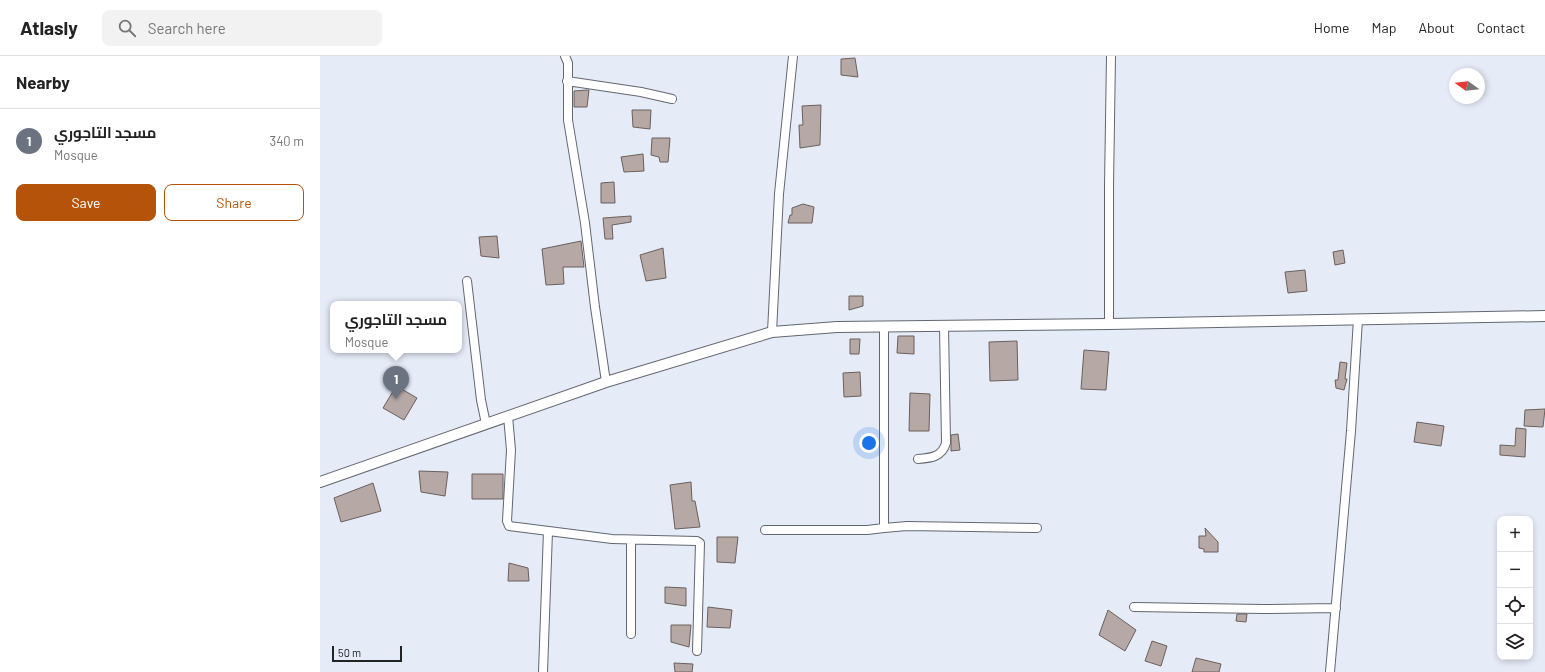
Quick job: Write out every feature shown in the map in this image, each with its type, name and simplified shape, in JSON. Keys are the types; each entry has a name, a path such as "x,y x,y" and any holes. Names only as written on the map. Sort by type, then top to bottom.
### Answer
{"street":[{"path":"565,56 568,63 568,120 585,223 606,382"},
{"path":"772,332 779,194 793,56"},
{"path":"1109,324 1111,56"},
{"path":"567,81 672,98"},
{"path":"467,281 481,400 486,424"},
{"path":"320,482 606,382 772,332 837,327 884,326 1109,324 1545,316"},
{"path":"1330,672 1351,432 1358,319"},
{"path":"884,326 884,528"},
{"path":"918,459 931,458 938,455 944,449 946,443 944,326"},
{"path":"508,416 511,450 509,526 631,540 697,541 700,543 697,651"},
{"path":"765,530 867,530 908,526 1037,528"},
{"path":"543,672 548,531"},
{"path":"631,540 631,634"},
{"path":"1134,607 1263,609 1336,608"}],"building":[{"path":"855,58 858,77 841,75 841,59"},
{"path":"589,90 587,107 574,107 574,91"},
{"path":"821,105 820,145 800,148 799,125 803,125 802,106"},
{"path":"632,110 651,110 650,129 633,127"},
{"path":"652,138 670,138 668,162 660,162 659,157 651,155"},
{"path":"643,154 644,171 624,172 621,157"},
{"path":"614,182 615,203 601,203 601,183"},
{"path":"803,204 814,207 812,223 788,223 790,215 792,215 792,208"},
{"path":"631,216 631,222 612,225 613,239 605,239 603,218"},
{"path":"497,236 499,258 481,256 479,237"},
{"path":"581,241 584,267 563,267 564,284 546,285 542,249"},
{"path":"663,248 666,278 646,281 640,255"},
{"path":"1343,250 1345,263 1335,265 1333,252"},
{"path":"1305,270 1307,291 1288,293 1285,272"},
{"path":"849,296 863,296 863,306 849,310"},
{"path":"898,336 914,336 914,354 897,353"},
{"path":"850,339 860,339 859,354 850,354"},
{"path":"1017,341 1018,380 990,381 989,342"},
{"path":"1084,350 1109,352 1106,390 1081,389"},
{"path":"1340,362 1347,363 1345,379 1347,379 1344,390 1336,388 1335,380 1338,380"},
{"path":"860,372 861,396 844,397 843,373"},
{"path":"395,388 399,390 400,388 417,398 404,420 383,408"},
{"path":"910,393 930,394 929,431 909,431"},
{"path":"1545,409 1543,427 1524,426 1525,410"},
{"path":"1417,422 1444,426 1441,446 1414,442"},
{"path":"1516,428 1526,429 1525,457 1500,455 1500,445 1515,446"},
{"path":"958,434 960,450 951,451 951,435"},
{"path":"419,471 448,472 445,496 421,492"},
{"path":"472,474 503,474 503,499 472,499"},
{"path":"691,482 692,501 695,501 700,527 675,529 670,485"},
{"path":"373,483 381,511 341,522 334,498"},
{"path":"1205,528 1218,542 1218,552 1204,552 1204,549 1199,548 1199,536 1206,536"},
{"path":"717,537 738,537 735,563 717,562"},
{"path":"509,563 528,568 529,581 508,581"},
{"path":"665,587 686,588 686,606 665,603"},
{"path":"708,607 732,610 730,628 707,627"},
{"path":"1108,610 1136,630 1125,651 1099,635"},
{"path":"1237,614 1247,614 1246,622 1236,621"},
{"path":"671,625 691,625 689,647 671,642"},
{"path":"1152,641 1167,646 1161,666 1145,661"},
{"path":"1196,658 1221,664 1219,672 1192,672"},
{"path":"674,663 693,664 692,672 675,672"}],"place":[{"name":"مسجد التاجوري","path":"396,399"}]}
